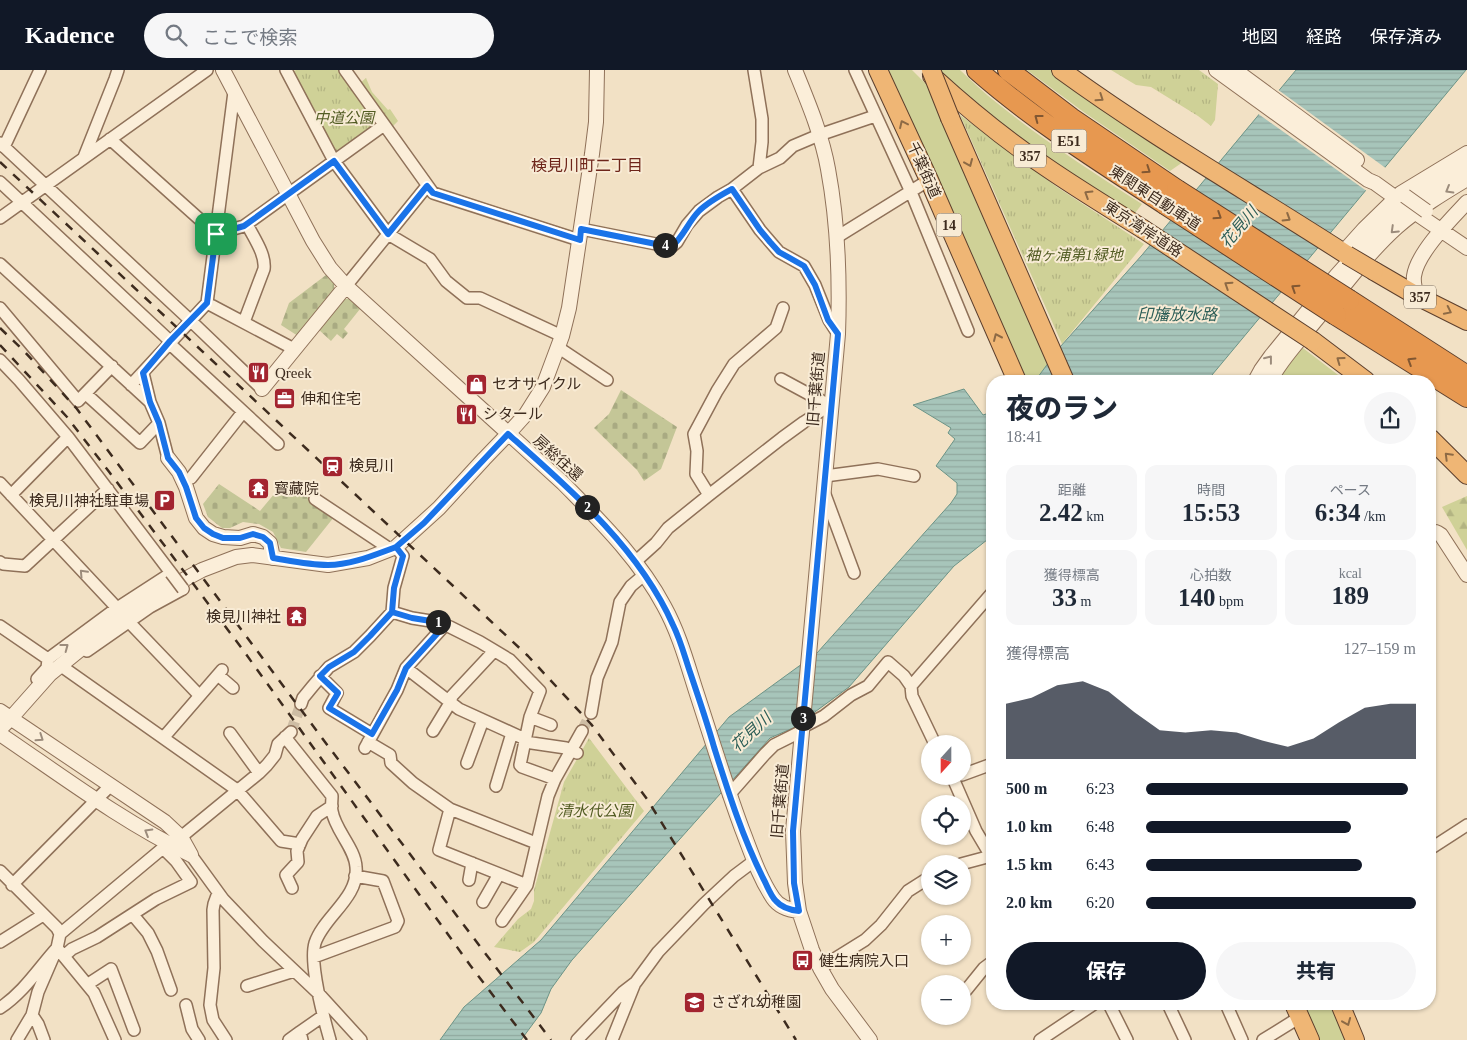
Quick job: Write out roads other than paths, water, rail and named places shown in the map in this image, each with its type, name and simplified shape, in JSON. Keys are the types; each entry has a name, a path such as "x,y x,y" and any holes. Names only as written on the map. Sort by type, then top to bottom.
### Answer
{"highway":[{"name":"千葉街道","path":"878,70 929,180 1014,375"},
{"name":"東京湾岸道路","path":"925,70 962,104 1047,168 1313,340 1358,375"},
{"path":"932,70 950,118 1063,375"},
{"name":"東関東自動車道","path":"977,70 1029,112 1073,144 1171,197 1342,307 1434,375"},
{"name":"東関東自動車道","path":"1008,70 1171,197"},
{"name":"357","path":"1061,70 1186,155 1417,296 1467,321"},
{"name":"東関東自動車道","path":"1342,307 1374,316 1467,376"},
{"path":"1374,316 1394,323 1467,363"},
{"name":"東関東自動車道","path":"1436,376 1467,397"},
{"path":"1441,380 1450,391 1467,405"},
{"path":"1436,444 1467,474"},
{"path":"1297,1010 1310,1040"},
{"path":"1342,1010 1354,1040"}],"street":[{"path":"40,70 2,145 262,389 427,186"},
{"path":"84,157 118,70"},
{"path":"0,218 208,70"},
{"name":"房総往還","path":"223,70 313,241 330,268 346,286 563,483 595,515 635,562 663,604 674,625 729,793"},
{"path":"286,70 334,161 388,234 430,260 446,280 467,298 480,298 561,342 607,380"},
{"path":"345,70 433,193 580,235 671,247 677,242 687,225 698,212 759,168 780,158 793,146 875,116"},
{"path":"9,714 50,674 98,635 146,600 202,570 236,557 252,555 328,565 368,558 393,548 424,523 508,434 526,414 543,387 561,342 569,308 596,122 597,70"},
{"path":"754,70 762,119 759,168"},
{"name":"旧千葉街道","path":"795,70 819,135 828,168 837,237 839,297 838,334 793,831 794,883 799,911 820,968 843,1005 870,1040"},
{"path":"855,70 911,192 968,331"},
{"path":"1216,70 1238,75 1266,100 1443,228 1467,248"},
{"path":"131,385 207,303 234,92"},
{"path":"216,234 246,224 384,125"},
{"path":"110,139 216,234"},
{"path":"1343,252 1364,229 1400,197 1467,153"},
{"path":"1258,375 1271,356 1336,276 1388,218 1413,197 1467,165"},
{"path":"1273,375 1370,254 1417,210 1467,179"},
{"path":"837,237 929,180"},
{"path":"0,182 278,444"},
{"path":"732,189 760,230 779,252 804,266 815,285 828,320 838,334"},
{"path":"1417,296 1414,286 1414,274 1419,263 1443,228 1467,202"},
{"path":"244,322 265,264 263,256 246,224"},
{"path":"1443,228 1467,240"},
{"path":"0,264 150,402"},
{"path":"207,303 294,350"},
{"path":"0,308 78,401 112,366"},
{"path":"709,495 696,474 697,451 694,434 734,364 776,328 783,308"},
{"path":"1,364 68,437 183,589 150,607 64,668 44,686 31,703 9,714"},
{"path":"143,373 168,458 179,472 196,518 204,528 223,538 240,538 253,534 263,537 270,543 273,558"},
{"path":"781,379 831,406"},
{"path":"86,394 140,443 159,423"},
{"path":"635,562 656,543 668,528 709,495 782,438 831,406"},
{"path":"192,478 243,412"},
{"path":"12,495 68,437"},
{"path":"825,476 878,469 914,476"},
{"path":"0,483 117,608"},
{"path":"0,562 3,564 25,566 108,490"},
{"path":"824,491 854,573"},
{"path":"301,704 303,698 320,676 329,667 354,652 392,612 394,588 403,556 315,499"},
{"path":"1436,532 1441,535 1467,575"},
{"path":"0,729 21,696 47,668 48,659 117,608 172,573"},
{"path":"591,714 597,678 612,642 618,608 631,586 644,575"},
{"path":"911,686 986,600"},
{"path":"392,612 445,625 480,642 510,660 540,691 530,717 520,765 555,779"},
{"path":"129,622 199,695"},
{"path":"368,741 397,690 406,668 445,625"},
{"path":"0,626 48,659"},
{"path":"432,731 450,704 452,696 494,651"},
{"path":"799,911 782,907 774,899 754,861 729,793 774,745 824,716 851,695 868,686 888,662 904,676 911,686 912,696 931,735"},
{"path":"64,668 238,790 281,842 300,844"},
{"path":"406,668 450,704 525,741 566,748 574,752"},
{"path":"164,738 220,672 233,688"},
{"path":"320,676 338,693 329,708 368,741 390,755 391,763 413,783 450,809 536,843"},
{"path":"2,1002 22,991 60,952 72,949 97,937 156,899 191,882 176,861 165,822 9,714"},
{"path":"530,717 551,725"},
{"path":"467,763 483,720"},
{"path":"502,921 527,884 548,796 555,779 574,752 582,731"},
{"path":"496,786 512,733"},
{"path":"0,734 96,800 191,855 218,893 263,942 319,994 361,1040"},
{"path":"230,734 258,773"},
{"path":"60,934 267,766 275,755 278,744 288,735 332,796 332,811 354,858 356,867 350,893 320,932 315,942 314,957 319,994 330,1040"},
{"path":"971,771 986,766"},
{"path":"12,885 111,785"},
{"path":"960,785 976,831 986,848"},
{"path":"292,888 286,875 298,862 297,851 300,844 317,816 332,806"},
{"path":"450,809 439,850 527,884"},
{"path":"1436,845 1467,825"},
{"path":"971,862 986,859"},
{"path":"612,1040 636,982 658,952 704,904 734,876 754,861"},
{"path":"468,880 472,863"},
{"path":"0,872 57,928 60,934 60,952 38,992 32,1015 17,1040"},
{"path":"483,902 499,874"},
{"path":"314,957 394,928 398,921 382,881 355,876"},
{"path":"820,968 865,940 881,925 908,891 921,883"},
{"path":"218,893 213,910 214,968 210,1005 213,1020 226,1040"},
{"path":"0,942 44,915"},
{"path":"133,915 148,934 157,951 171,990"},
{"path":"60,952 94,993 115,1040"},
{"path":"971,984 986,966"},
{"path":"88,984 111,968 134,1030"},
{"path":"247,986 294,971"},
{"path":"577,1040 623,992 636,982"},
{"path":"186,1005 192,1030 199,1040"},
{"path":"1040,1040 1085,1010"},
{"path":"1112,1010 1127,1040"},
{"path":"1171,1010 1185,1040"},
{"path":"1229,1010 1242,1040"},
{"path":"1263,1040 1297,1010"},
{"path":"32,1015 38,1024 44,1040"},
{"path":"289,1040 301,1036 323,1016"}],"water":[{"name":"印旛放水路","path":"1296,70 1466,70 1212,375 1039,375 1060,347 1142,255"},
{"name":"花見川","path":"964,389 983,415 986,414 986,541 954,566 849,687 793,728 770,738 572,960 551,989 541,1013 521,1040 440,1040 464,1007 541,940 729,717 817,653 951,503 957,494 957,483 936,466 955,439 948,433 951,428 913,405"}],"tunnel":[{"path":"291,732 301,704"},
{"path":"582,731 591,713"}],"railway":[{"path":"0,162 528,656 591,724 647,799 796,1040"},
{"path":"0,328 24,351 77,409 325,742 551,1040"},
{"path":"0,345 67,417 110,473 243,650 470,965 527,1040"}],"place":[{"name":"Qreek","path":"259,373"},
{"name":"セオサイクル","path":"476,384"},
{"name":"伸和住宅","path":"285,399"},
{"name":"シタール","path":"467,414"},
{"name":"検見川","path":"333,466"},
{"name":"寳藏院","path":"258,489"},
{"name":"検見川神社駐車場","path":"165,501"},
{"name":"検見川神社","path":"297,617"},
{"name":"健生病院入口","path":"803,961"},
{"name":"さざれ幼稚園","path":"695,1002"}],"district":[{"name":"検見川町二丁目","path":"587,165"}],"park label":[{"name":"中道公園","path":"344,118"},
{"name":"袖ヶ浦第1緑地","path":"1074,255"},
{"name":"清水代公園","path":"595,811"}]}
